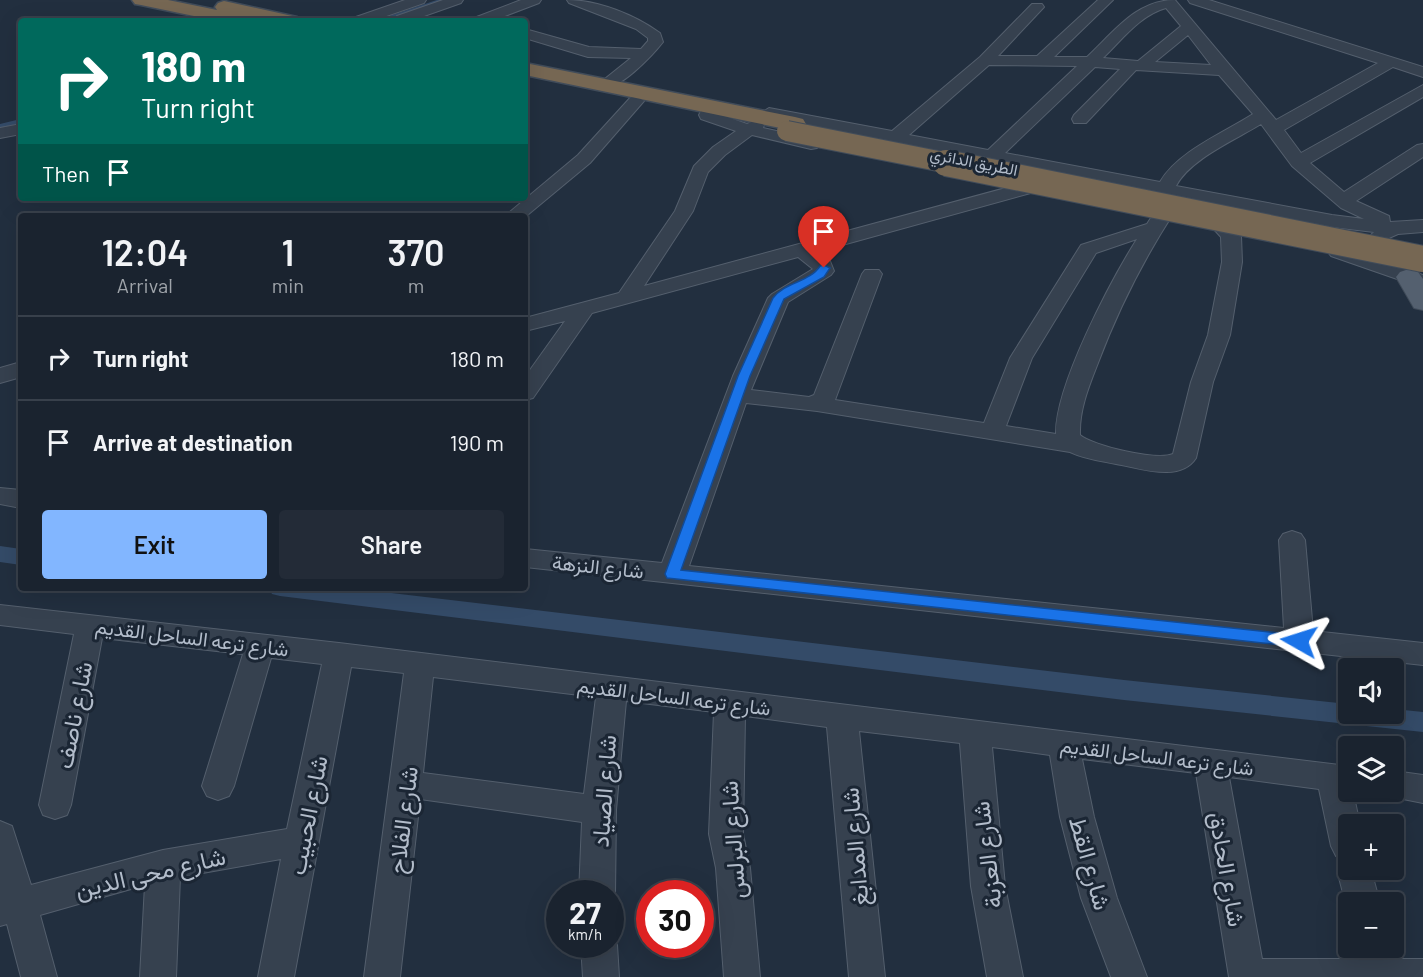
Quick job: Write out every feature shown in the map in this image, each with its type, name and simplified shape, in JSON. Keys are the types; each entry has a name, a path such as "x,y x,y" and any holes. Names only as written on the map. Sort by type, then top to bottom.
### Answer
{"highway":[{"path":"141,0 231,18"},
{"path":"189,0 276,18"},
{"name":"الطريق الدائري","path":"528,70 607,85 711,112 753,128 791,128 1413,272"},
{"name":"الطريق الدائري","path":"528,79 636,101 711,112 1423,252"}],"main road":[{"path":"1413,272 1423,302"}],"street":[{"path":"366,18 416,0"},
{"path":"492,18 534,0"},
{"path":"574,0 650,31 655,36 655,42 645,54 607,85"},
{"path":"1041,61 1106,0"},
{"path":"1199,0 1423,72"},
{"path":"1242,14 1255,0"},
{"path":"405,18 454,1 484,18"},
{"path":"992,155 1134,20 1149,8 1168,1 1298,162 1344,200 1364,213 1398,227"},
{"path":"896,137 985,60 1037,7"},
{"path":"1080,119 1138,65 1189,27"},
{"path":"528,34 588,52 645,54"},
{"path":"985,60 1089,62 1224,71"},
{"path":"1165,189 1175,171 1188,161 1391,62"},
{"path":"1298,162 1423,90"},
{"path":"519,213 584,159 636,101"},
{"path":"711,112 766,112 1332,221 1398,227 1423,226"},
{"path":"0,118 18,115"},
{"path":"627,296 684,211 700,170 719,151 753,128 821,146 1031,187 1158,221 1221,226 1305,243 1413,272"},
{"path":"0,133 18,130"},
{"path":"1344,200 1423,149"},
{"path":"528,324 1031,187"},
{"path":"992,432 1021,358 1062,295 1088,249 1158,221"},
{"path":"1077,445 1069,437 1066,427 1079,383 1111,305 1131,265 1158,221"},
{"path":"737,395 816,404 1077,445 1091,450 1162,464 1176,464 1184,458 1202,382 1219,335 1232,262 1231,236 1221,226"},
{"path":"1398,227 1384,232 1379,238 1377,245 1379,254 1413,272"},
{"path":"672,574 737,395 779,298 824,271 823,265 801,250"},
{"path":"816,404 825,399 873,274"},
{"path":"528,389 586,307"},
{"path":"0,376 18,370"},
{"path":"0,496 18,499"},
{"path":"1292,540 1299,641"},
{"name":"شارع النزهة","path":"528,558 1423,654"},
{"name":"شارع ترعه الساحل القديم","path":"0,615 339,654 1338,778"},
{"name":"شارع ناصف","path":"55,805 90,626"},
{"path":"218,786 260,645"},
{"name":"شارع الحبيب","path":"276,977 339,654"},
{"name":"شارع الفلاح","path":"382,977 420,664"},
{"name":"شارع الصياد","path":"597,880 599,810 612,688"},
{"name":"شارع البرلس","path":"730,704 726,834 733,868 742,977"},
{"name":"شارع المدابغ","path":"842,716 867,977"},
{"name":"شارع العزبة","path":"975,733 980,826 996,939 1005,977"},
{"name":"شارع القط","path":"1064,745 1080,829 1100,898 1129,977"},
{"name":"شارع الحادق","path":"1210,762 1248,977"},
{"path":"406,784 599,810"},
{"path":"1404,786 1423,789"},
{"path":"0,836 9,906 39,977"},
{"name":"شارع محى الدين","path":"9,906 163,865 301,841"},
{"path":"158,977 163,865"},
{"path":"600,958 601,977"},
{"path":"1248,977 1376,962 1423,977"}],"waterway":[{"path":"390,18 443,0"},
{"path":"0,126 18,122"},
{"path":"0,554 18,557"},
{"path":"305,591 1124,690 1338,713"},
{"path":"1404,720 1423,722"}],"route":[{"path":"824,268 820,274 783,293 779,298 744,376 672,574 1299,641"}]}
